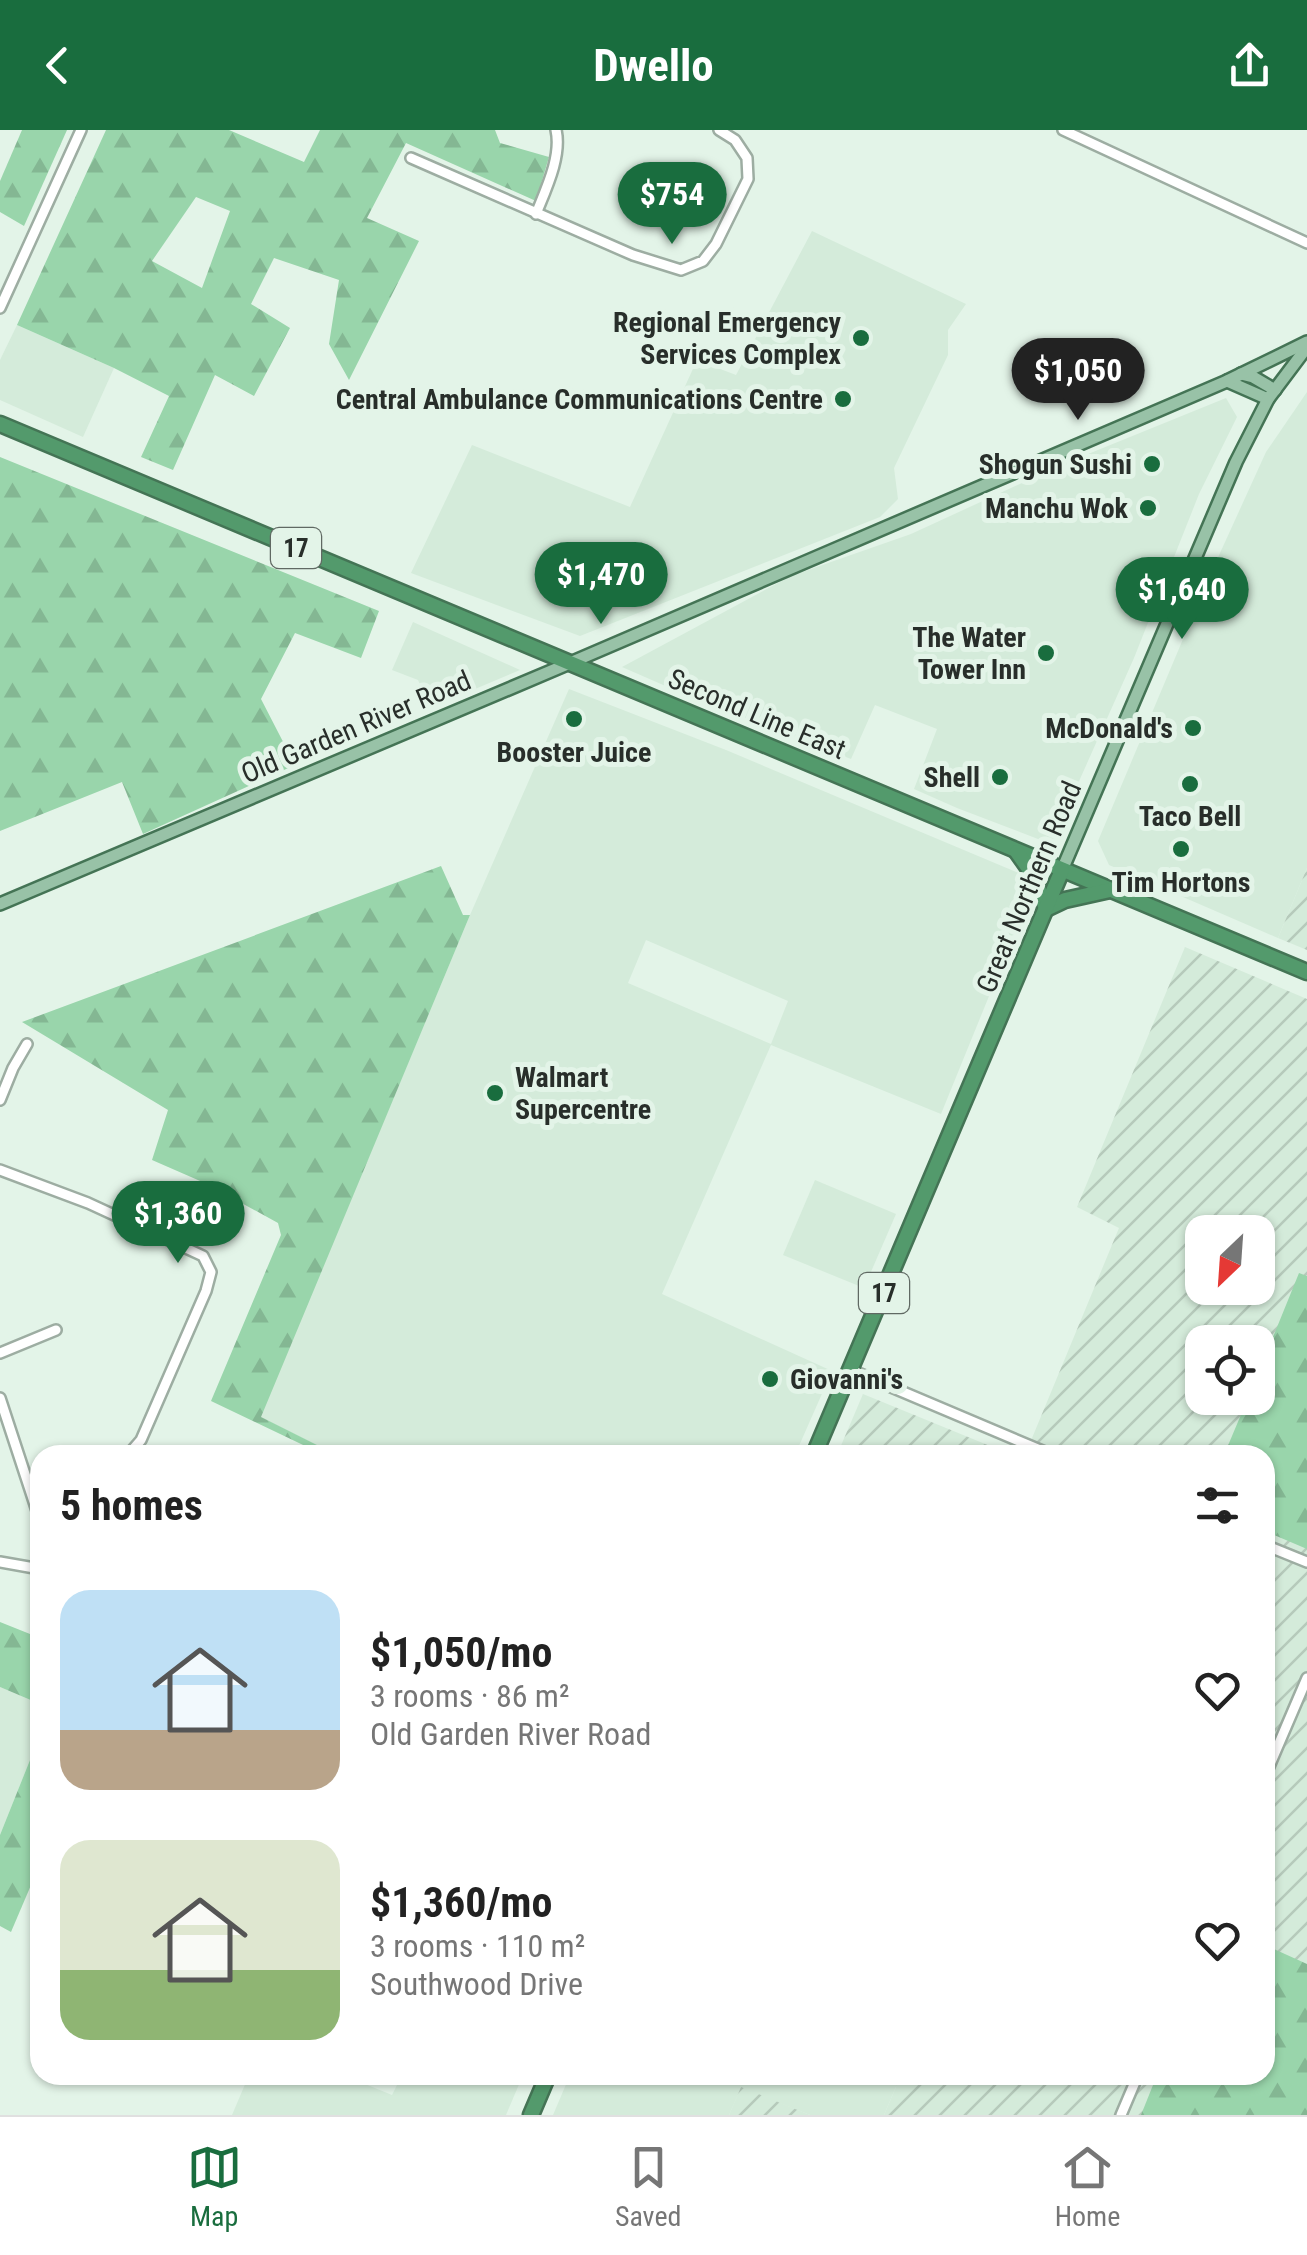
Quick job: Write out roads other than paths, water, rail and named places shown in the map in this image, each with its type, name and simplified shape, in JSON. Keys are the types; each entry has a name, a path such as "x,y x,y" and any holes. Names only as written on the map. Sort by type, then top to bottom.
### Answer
{"highway":[{"name":"Second Line East","path":"0,426 1307,972"},
{"path":"1014,849 1032,873 1046,909 1065,900 1111,890"},
{"name":"Great Northern Road","path":"818,1445 1062,870"},
{"path":"530,2115 544,2085"}],"main road":[{"name":"Old Garden River Road","path":"0,904 1307,344"},
{"name":"Great Northern Road","path":"1062,870 1236,462 1272,395 1307,344"},
{"path":"1241,374 1253,377 1272,395"},
{"path":"1227,381 1272,395"}],"street":[{"path":"0,308 81,130"},
{"path":"536,214 551,176 556,130"},
{"path":"412,158 633,255 681,270 703,261 716,244 748,179 747,158 735,140 720,130"},
{"path":"1062,130 1307,243"},
{"path":"0,1100 27,1044"},
{"path":"0,1170 88,1203 203,1256 210,1272 206,1291 137,1445"},
{"path":"0,1353 56,1330"},
{"path":"851,1370 1028,1445"},
{"path":"0,1398 30,1488"},
{"path":"1275,1548 1307,1562"},
{"path":"0,1562 30,1568"},
{"path":"1275,1753 1307,1678"},
{"path":"1121,2115 1134,2085"}],"place":[{"name":"Regional Emergency Services Complex","path":"861,338"},
{"name":"Central Ambulance Communications Centre","path":"843,399"},
{"name":"Shogun Sushi","path":"1152,464"},
{"name":"Manchu Wok","path":"1148,508"},
{"name":"The Water Tower Inn","path":"1046,653"},
{"name":"Booster Juice","path":"574,719"},
{"name":"McDonald's","path":"1193,728"},
{"name":"Shell","path":"1000,777"},
{"name":"Taco Bell","path":"1190,784"},
{"name":"Tim Hortons","path":"1181,849"},
{"name":"Walmart Supercentre","path":"495,1093"},
{"name":"Giovanni's","path":"770,1379"}]}
